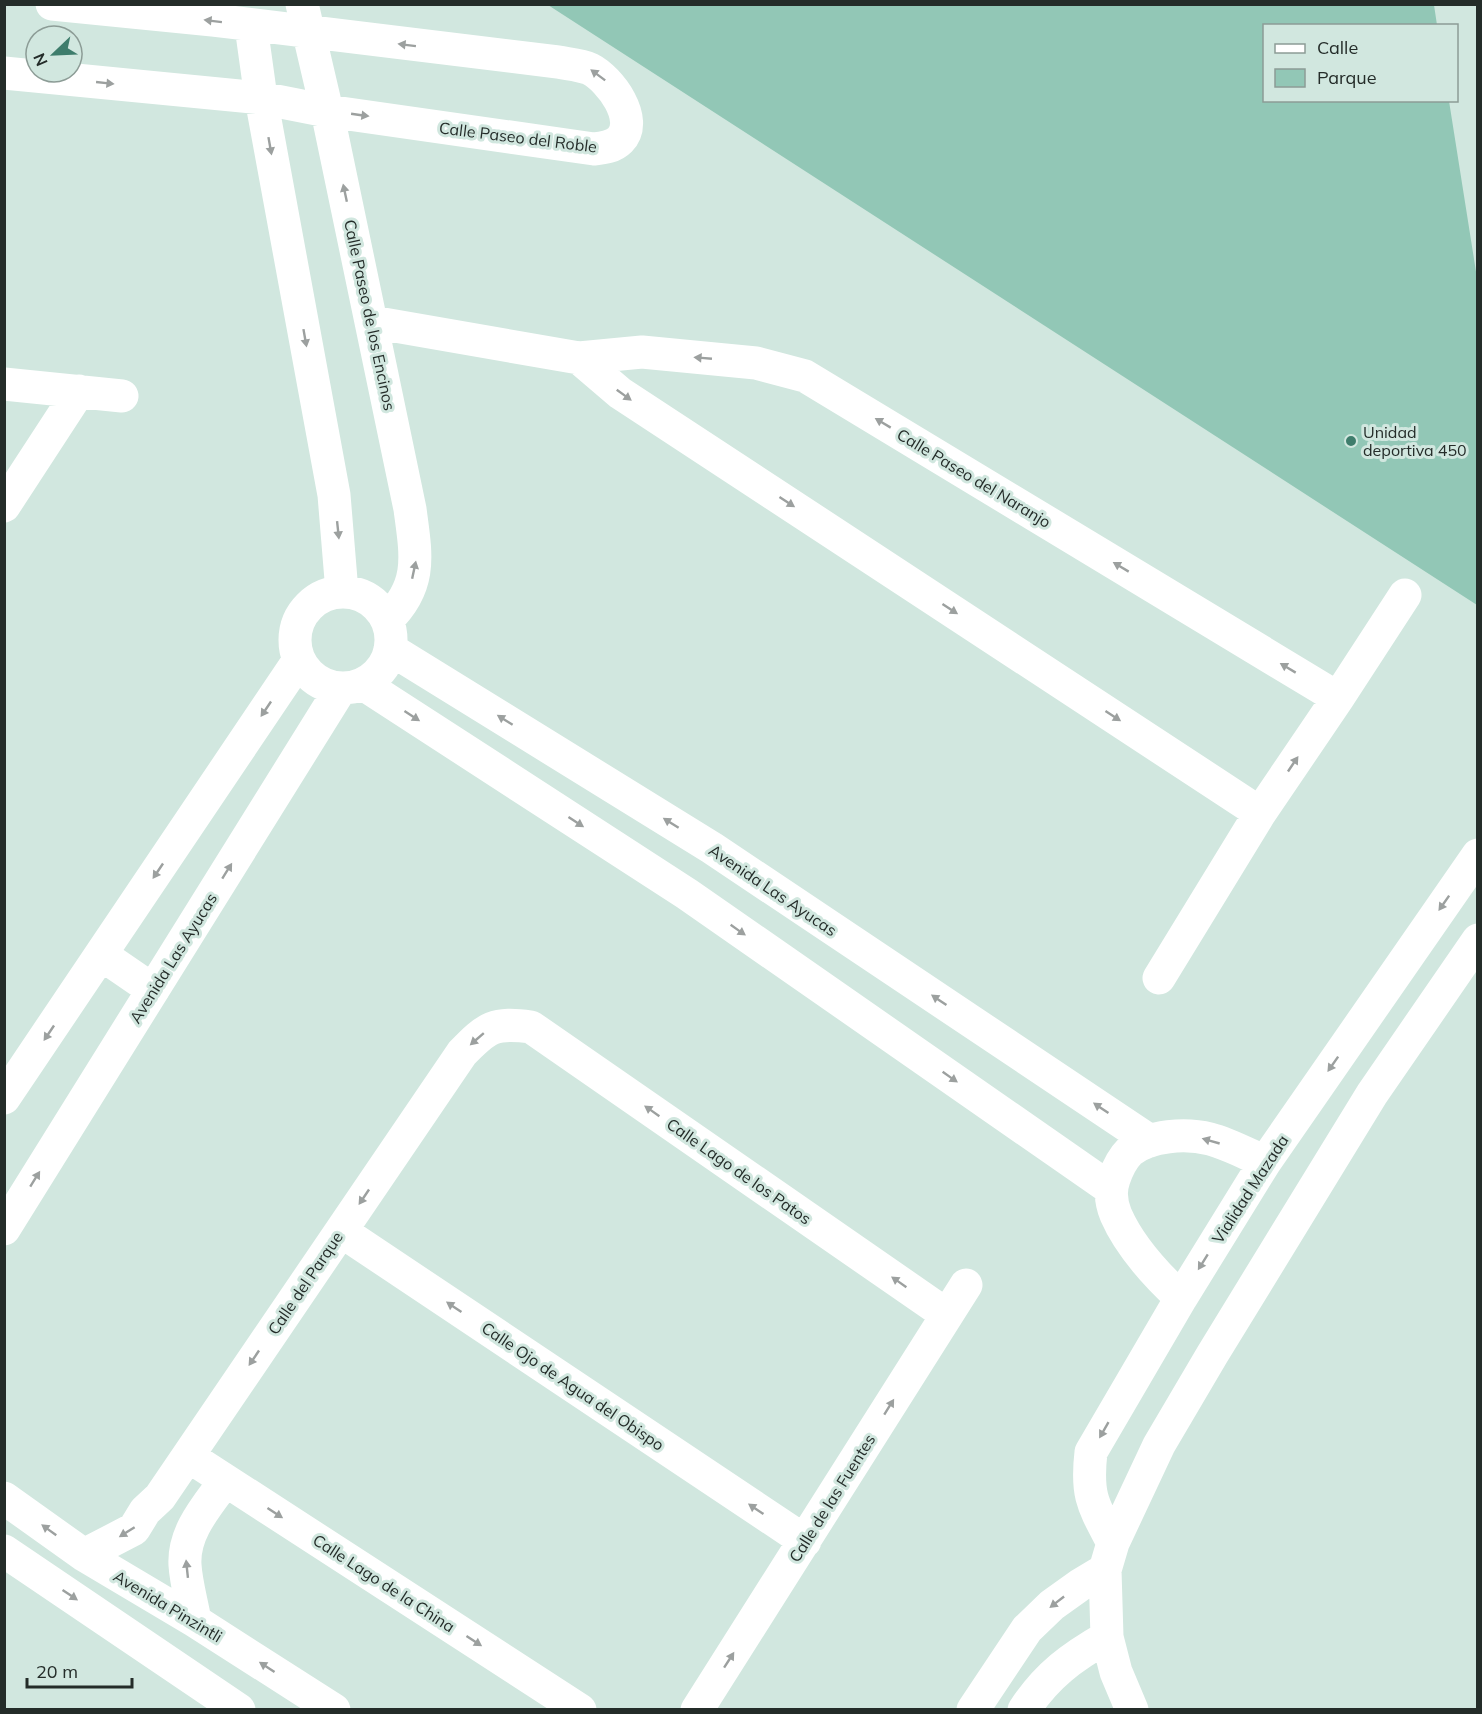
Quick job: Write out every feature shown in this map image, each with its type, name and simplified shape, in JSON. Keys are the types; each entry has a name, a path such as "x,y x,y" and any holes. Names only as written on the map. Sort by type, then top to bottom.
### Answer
{"street":[{"name":"Calle Paseo del Roble","path":"4,73 261,98 327,111 594,149 612,146 622,138 627,124 621,101 609,83 590,69 558,62 307,19 251,26 52,4"},
{"name":"Calle Paseo de los Encinos","path":"307,19 410,509 416,563 408,592 389,635"},
{"path":"251,26 261,98 334,495 342,592"},
{"name":"Calle Paseo del Naranjo","path":"372,322 579,358 642,352 756,363 805,376 1338,698"},
{"path":"579,358 620,393 1260,813"},
{"path":"4,384 122,396"},
{"path":"4,506 79,391"},
{"path":"327,593 356,593 369,599 380,608 389,635 385,663 376,675 352,686 328,686 316,680 306,672 295,647 298,620 306,608 327,593"},
{"path":"1159,978 1260,813 1405,595"},
{"name":"Avenida Las Ayucas","path":"389,635 1150,1141"},
{"path":"4,1098 299,660"},
{"path":"352,686 687,894 1111,1189"},
{"name":"Avenida Las Ayucas","path":"4,1229 153,990 352,686"},
{"path":"687,894 712,848"},
{"name":"Vialidad Mazada","path":"1109,1556 1092,1503 1088,1479 1090,1452 1180,1298 1265,1162 1478,855"},
{"path":"973,1710 1027,1629 1052,1605 1080,1585 1109,1556 1159,1445 1212,1355 1372,1094 1478,939"},
{"path":"102,955 153,990"},
{"name":"Calle del Parque","path":"84,1555 134,1529 145,1511 160,1497 462,1053 479,1035 494,1027 508,1024 531,1027"},
{"name":"Calle Lago de los Patos","path":"531,1027 947,1316"},
{"path":"1180,1298 1157,1275 1132,1243 1115,1213 1111,1189 1117,1170 1130,1151 1150,1141 1192,1136 1210,1139 1265,1162"},
{"name":"Calle Ojo de Agua del Obispo","path":"341,1230 805,1541"},
{"name":"Calle de las Fuentes","path":"697,1710 966,1285"},
{"name":"Calle Lago de la China","path":"188,1456 580,1710"},
{"path":"195,1621 185,1565 188,1540 198,1518 225,1481"},
{"name":"Avenida Pinzintli","path":"4,1498 84,1555 195,1621 289,1698 334,1710"},
{"path":"4,1551 239,1710"},
{"path":"1109,1556 1107,1636 1116,1671 1132,1710"},
{"path":"1024,1710 1038,1689 1058,1669 1107,1636"}],"green space":[{"name":"Unidad deportiva 450","path":"548,5 1434,5 1437,24 1263,24 1263,102 1449,102 1477,278 1477,605"}],"place":[{"name":"Unidad deportiva 450","path":"1351,441"}]}
